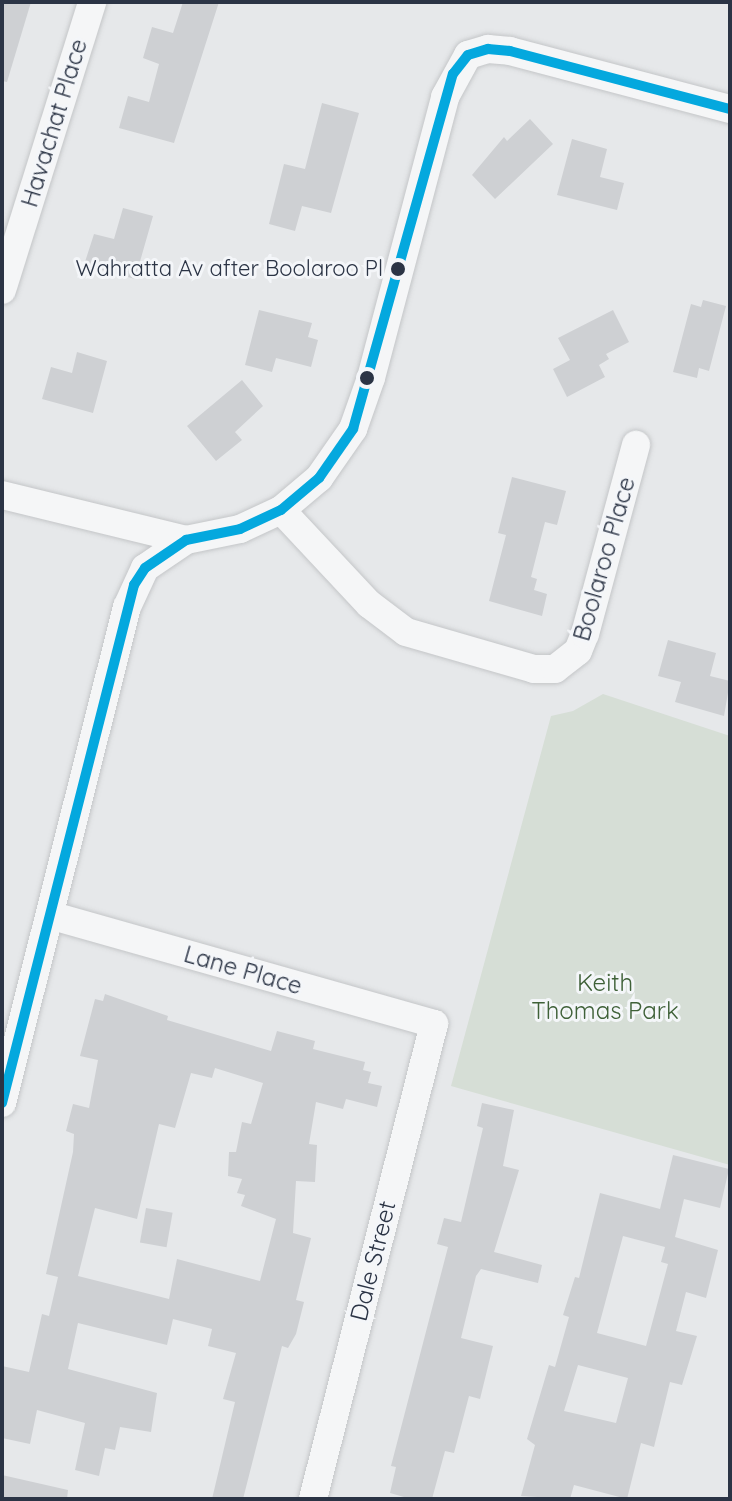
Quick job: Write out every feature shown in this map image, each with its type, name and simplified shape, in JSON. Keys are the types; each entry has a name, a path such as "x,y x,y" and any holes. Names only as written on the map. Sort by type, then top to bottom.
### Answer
{"street":[{"name":"Havachat Place","path":"2,290 92,2"},
{"path":"2,1103 53,916 134,585 145,568 186,540 240,529 281,510 319,478 353,429 445,97 468,55 488,49 510,51 730,109"},
{"name":"Boolaroo Place","path":"281,510 369,604 406,632 534,669 555,669 578,651 585,634 636,445"},
{"path":"2,495 186,540"},
{"name":"Lane Place","path":"53,916 434,1024"},
{"name":"Dale Street","path":"313,1499 434,1024"}],"green space":[{"name":"Keith Thomas Park","path":"603,694 730,736 730,1165 451,1086 551,716 573,711"}],"building":[{"path":"2,2 31,2 7,82 2,81"},
{"path":"183,2 219,2 174,143 119,128 128,96 149,102 159,64 143,58 152,27 173,33"},
{"path":"322,103 359,113 331,213 302,206 295,231 269,224 284,164 305,169"},
{"path":"530,119 553,144 495,199 472,175 504,137 507,141"},
{"path":"572,139 607,149 600,177 624,183 617,210 557,195"},
{"path":"123,208 153,216 135,279 84,265 94,234 114,239"},
{"path":"703,300 726,306 709,371 699,368 697,378 673,372 691,304 701,307"},
{"path":"259,310 312,323 308,337 318,340 311,367 276,358 272,372 245,365"},
{"path":"613,310 629,342 606,354 609,359 599,365 605,377 567,397 553,369 570,360 558,338"},
{"path":"77,352 107,361 93,413 42,399 51,367 72,373"},
{"path":"242,380 263,406 235,432 242,440 216,461 187,426"},
{"path":"512,477 566,491 557,525 545,522 531,577 537,579 534,590 547,594 542,616 489,601 506,535 498,533"},
{"path":"668,640 716,653 710,676 730,681 724,716 675,702 681,682 658,676"},
{"path":"105,994 168,1016 167,1020 271,1051 277,1031 315,1041 313,1049 365,1062 363,1070 371,1072 368,1083 382,1086 377,1107 346,1099 343,1109 316,1102 309,1144 317,1145 315,1182 296,1181 293,1233 311,1238 296,1300 304,1302 296,1334 288,1348 282,1346 243,1499 212,1499 235,1402 223,1399 236,1353 208,1346 212,1329 173,1319 167,1345 78,1323 68,1369 157,1393 151,1432 120,1427 115,1450 105,1448 99,1476 75,1470 85,1423 37,1410 30,1444 2,1438 2,1366 29,1372 42,1314 49,1316 58,1277 46,1274 73,1152 74,1134 66,1131 73,1104 89,1108 98,1060 80,1056 95,999 103,1001","holes":["215,1068 263,1083 251,1124 242,1122 236,1152 229,1152 228,1176 242,1179 237,1193 245,1195 241,1206 276,1219 260,1281 177,1259 169,1299 78,1276 95,1208 137,1219 159,1124 175,1128 191,1073 212,1078"]},
{"path":"482,1103 514,1110 503,1166 519,1170 494,1252 542,1265 538,1283 481,1269 476,1276 461,1338 493,1346 480,1399 469,1396 454,1453 445,1451 432,1499 411,1499 390,1493 396,1467 391,1466 448,1247 437,1244 444,1218 461,1222 483,1128 477,1126"},
{"path":"673,1155 729,1169 720,1208 684,1199 675,1237 718,1250 706,1298 686,1292 676,1331 697,1336 682,1385 670,1382 654,1447 641,1443 627,1499 574,1485 570,1499 521,1496 535,1445 527,1439 549,1365 555,1367 569,1317 563,1315 575,1277 579,1278 600,1193 660,1209","holes":["623,1236 665,1247 661,1262 668,1264 646,1346 597,1333","578,1365 628,1378 616,1423 564,1411"]},
{"path":"146,1208 173,1213 167,1247 140,1242"},
{"path":"2,1475 68,1490 67,1499 2,1499"}],"transit line":[{"path":"2,1103 134,585 145,568 186,540 240,529 281,510 319,478 353,429 453,74 468,55 488,49 510,51 730,109"}],"place":[{"name":"Wahratta Av after Boolaroo Pl","path":"398,269"}]}
